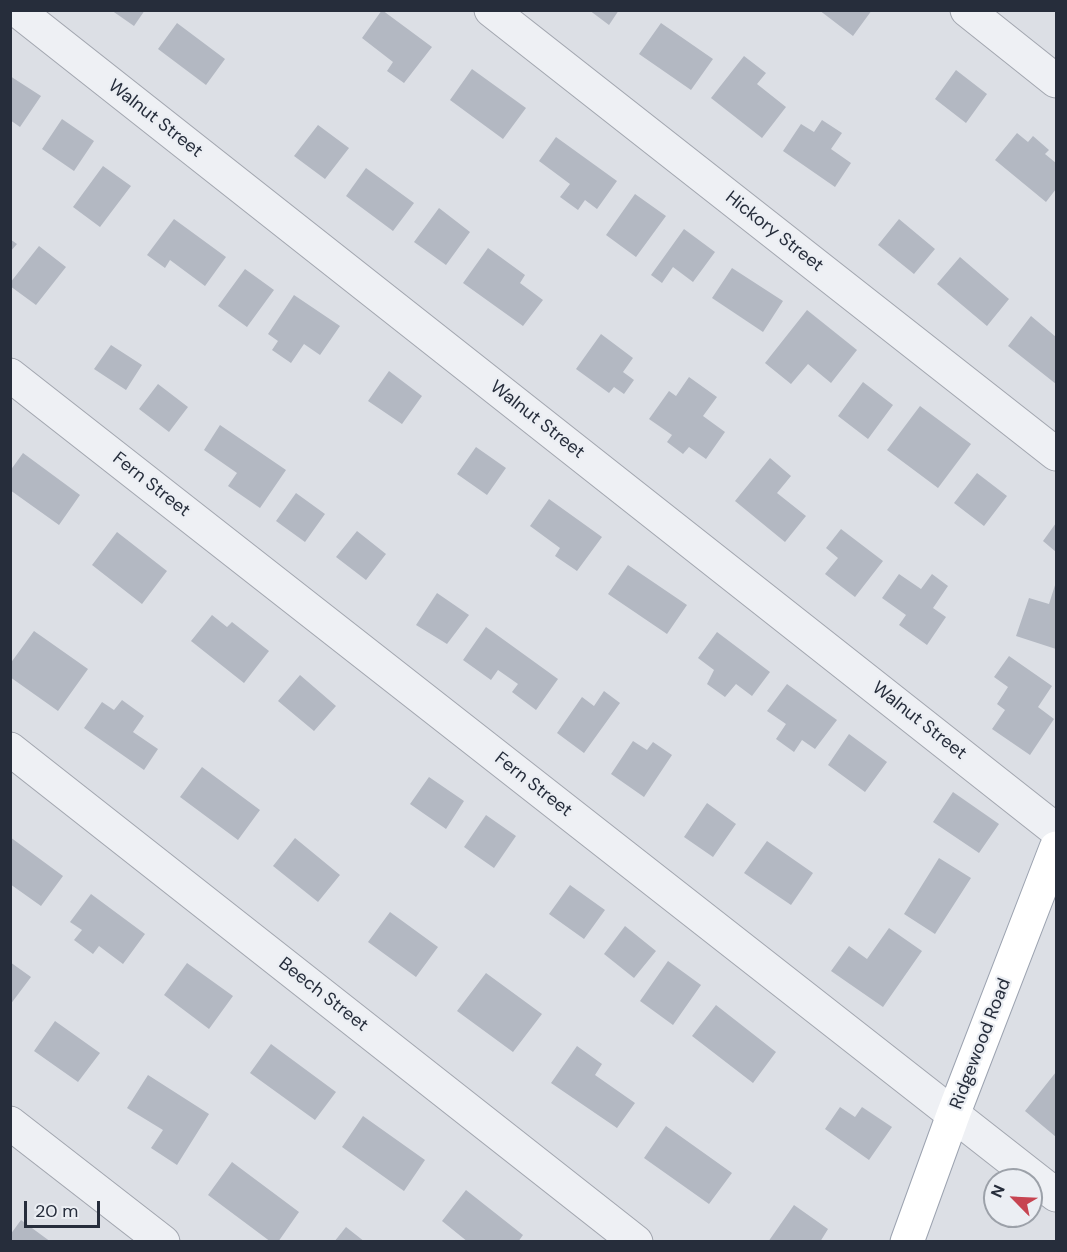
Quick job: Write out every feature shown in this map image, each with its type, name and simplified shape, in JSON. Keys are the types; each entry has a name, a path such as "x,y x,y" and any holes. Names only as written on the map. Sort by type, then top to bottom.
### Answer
{"main road":[{"name":"Ridgewood Road","path":"907,1242 953,1115 1056,848"}],"street":[{"name":"Walnut Street","path":"17,10 1056,830"},
{"name":"Hickory Street","path":"491,10 1056,454"},
{"path":"967,10 1056,81"},
{"name":"Fern Street","path":"10,375 1056,1195"},
{"name":"Beech Street","path":"10,749 636,1242"},
{"path":"10,1123 163,1242"}],"building":[{"path":"111,10 145,10 134,26"},
{"path":"382,10 432,47 404,83 387,71 393,62 362,38"},
{"path":"589,10 619,10 609,25"},
{"path":"819,10 872,10 853,36"},
{"path":"177,23 225,59 206,85 158,49"},
{"path":"661,23 713,59 691,90 639,54"},
{"path":"744,56 766,73 757,84 786,107 762,138 711,98"},
{"path":"472,69 526,108 503,139 450,100"},
{"path":"956,70 987,94 966,123 935,99"},
{"path":"10,76 41,96 20,127 10,120"},
{"path":"62,119 94,141 74,171 42,149"},
{"path":"822,120 842,133 831,149 851,163 835,187 783,151 801,124 814,132"},
{"path":"318,125 349,148 325,179 294,156"},
{"path":"1017,133 1028,142 1033,136 1049,150 1045,154 1056,163 1056,189 1046,202 995,160"},
{"path":"556,137 617,181 597,209 585,200 578,210 560,197 570,184 539,161"},
{"path":"103,166 131,186 100,227 73,207"},
{"path":"366,168 414,203 393,231 346,196"},
{"path":"635,194 666,216 636,257 606,235"},
{"path":"439,208 470,232 446,265 414,242"},
{"path":"174,219 226,257 205,286 170,260 165,268 147,255"},
{"path":"899,219 935,249 914,274 878,245"},
{"path":"684,229 715,252 693,282 673,267 662,283 651,275"},
{"path":"10,239 17,244 10,252"},
{"path":"39,246 66,267 36,305 10,286 10,283"},
{"path":"488,248 525,275 520,283 543,300 523,326 463,283"},
{"path":"960,257 1009,299 987,326 937,284"},
{"path":"732,268 783,301 763,332 712,298"},
{"path":"245,269 274,290 247,327 218,306"},
{"path":"294,295 340,326 320,355 304,344 291,363 272,350 278,341 268,334"},
{"path":"807,310 857,350 831,383 808,364 791,384 765,363"},
{"path":"1031,316 1056,337 1056,384 1008,346"},
{"path":"601,334 633,358 623,372 634,380 624,394 614,387 609,393 576,369"},
{"path":"111,345 142,365 126,390 94,369"},
{"path":"389,371 422,396 402,424 368,401"},
{"path":"689,377 717,397 703,416 725,432 706,459 689,447 683,454 667,442 672,435 649,419 669,391 676,396"},
{"path":"863,382 893,405 868,439 838,416"},
{"path":"158,384 188,407 169,432 139,409"},
{"path":"920,406 971,444 938,488 887,450"},
{"path":"220,425 286,470 260,508 228,486 237,473 204,450"},
{"path":"476,447 506,468 487,495 457,474"},
{"path":"23,453 80,495 59,525 10,490 10,471"},
{"path":"770,458 791,476 777,493 806,516 785,542 735,501"},
{"path":"977,473 1007,496 984,526 954,503"},
{"path":"296,493 325,514 305,542 276,521"},
{"path":"549,499 602,537 577,571 555,556 560,548 530,526"},
{"path":"1056,523 1056,552 1043,541"},
{"path":"841,529 883,561 855,597 825,574 838,558 826,548"},
{"path":"357,531 386,554 366,580 336,557"},
{"path":"117,532 167,571 142,604 92,565"},
{"path":"628,565 687,605 667,634 608,594"},
{"path":"899,574 921,589 932,574 948,586 933,608 946,617 927,645 899,625 906,615 882,598"},
{"path":"1056,582 1056,649 1016,636 1029,598 1049,604"},
{"path":"437,593 469,615 447,644 416,625"},
{"path":"212,615 227,627 232,622 269,651 244,683 191,641"},
{"path":"486,627 558,679 536,710 512,692 518,684 498,670 491,680 463,660"},
{"path":"34,631 88,669 58,711 10,677 10,664"},
{"path":"717,632 770,672 752,696 736,684 725,697 707,684 714,670 698,658"},
{"path":"1009,656 1052,686 1038,707 1054,719 1030,755 992,729 1005,710 997,704 1008,687 994,677"},
{"path":"300,675 336,706 314,731 278,701"},
{"path":"787,684 837,720 815,749 802,740 794,752 776,739 786,724 767,711"},
{"path":"604,691 620,703 584,753 557,733 582,697 594,706"},
{"path":"122,700 144,716 133,732 158,749 144,770 84,728 102,702 114,710"},
{"path":"849,734 887,762 865,792 828,765"},
{"path":"633,741 647,750 653,742 672,755 644,797 611,774"},
{"path":"202,767 260,810 238,840 180,797"},
{"path":"429,777 464,801 446,829 410,804"},
{"path":"953,792 999,824 979,853 933,822"},
{"path":"707,803 736,824 713,857 684,837"},
{"path":"486,815 516,836 494,868 464,847"},
{"path":"10,837 63,876 41,906 10,884"},
{"path":"295,838 340,875 318,902 273,866"},
{"path":"767,841 813,873 791,905 744,873"},
{"path":"939,858 971,878 935,934 904,914"},
{"path":"570,885 605,910 584,939 549,914"},
{"path":"91,894 145,934 123,964 99,946 93,954 74,940 82,930 70,922"},
{"path":"390,912 438,947 416,977 368,942"},
{"path":"625,926 656,951 634,978 604,954"},
{"path":"889,928 922,951 883,1007 831,971 849,946 867,959"},
{"path":"668,961 701,985 673,1025 640,1001"},
{"path":"10,962 31,977 10,1005"},
{"path":"187,963 233,996 209,1029 164,995"},
{"path":"486,973 542,1014 513,1052 457,1011"},
{"path":"716,1005 776,1052 753,1083 692,1036"},
{"path":"55,1021 100,1053 78,1082 34,1051"},
{"path":"271,1044 336,1092 315,1120 250,1073"},
{"path":"577,1046 602,1064 595,1075 635,1103 617,1128 551,1083"},
{"path":"1056,1072 1056,1137 1025,1111"},
{"path":"148,1075 209,1114 177,1165 151,1148 163,1130 127,1108"},
{"path":"840,1107 855,1117 862,1107 892,1127 869,1160 825,1129"},
{"path":"363,1116 425,1160 404,1191 342,1147"},
{"path":"666,1126 732,1173 709,1204 644,1158"},
{"path":"232,1162 299,1212 278,1242 271,1242 208,1195"},
{"path":"466,1190 523,1235 518,1242 468,1242 442,1221"},
{"path":"794,1205 828,1229 820,1242 768,1242"},
{"path":"21,1220 51,1242 10,1242 10,1235"},
{"path":"346,1227 365,1242 334,1242"}]}
